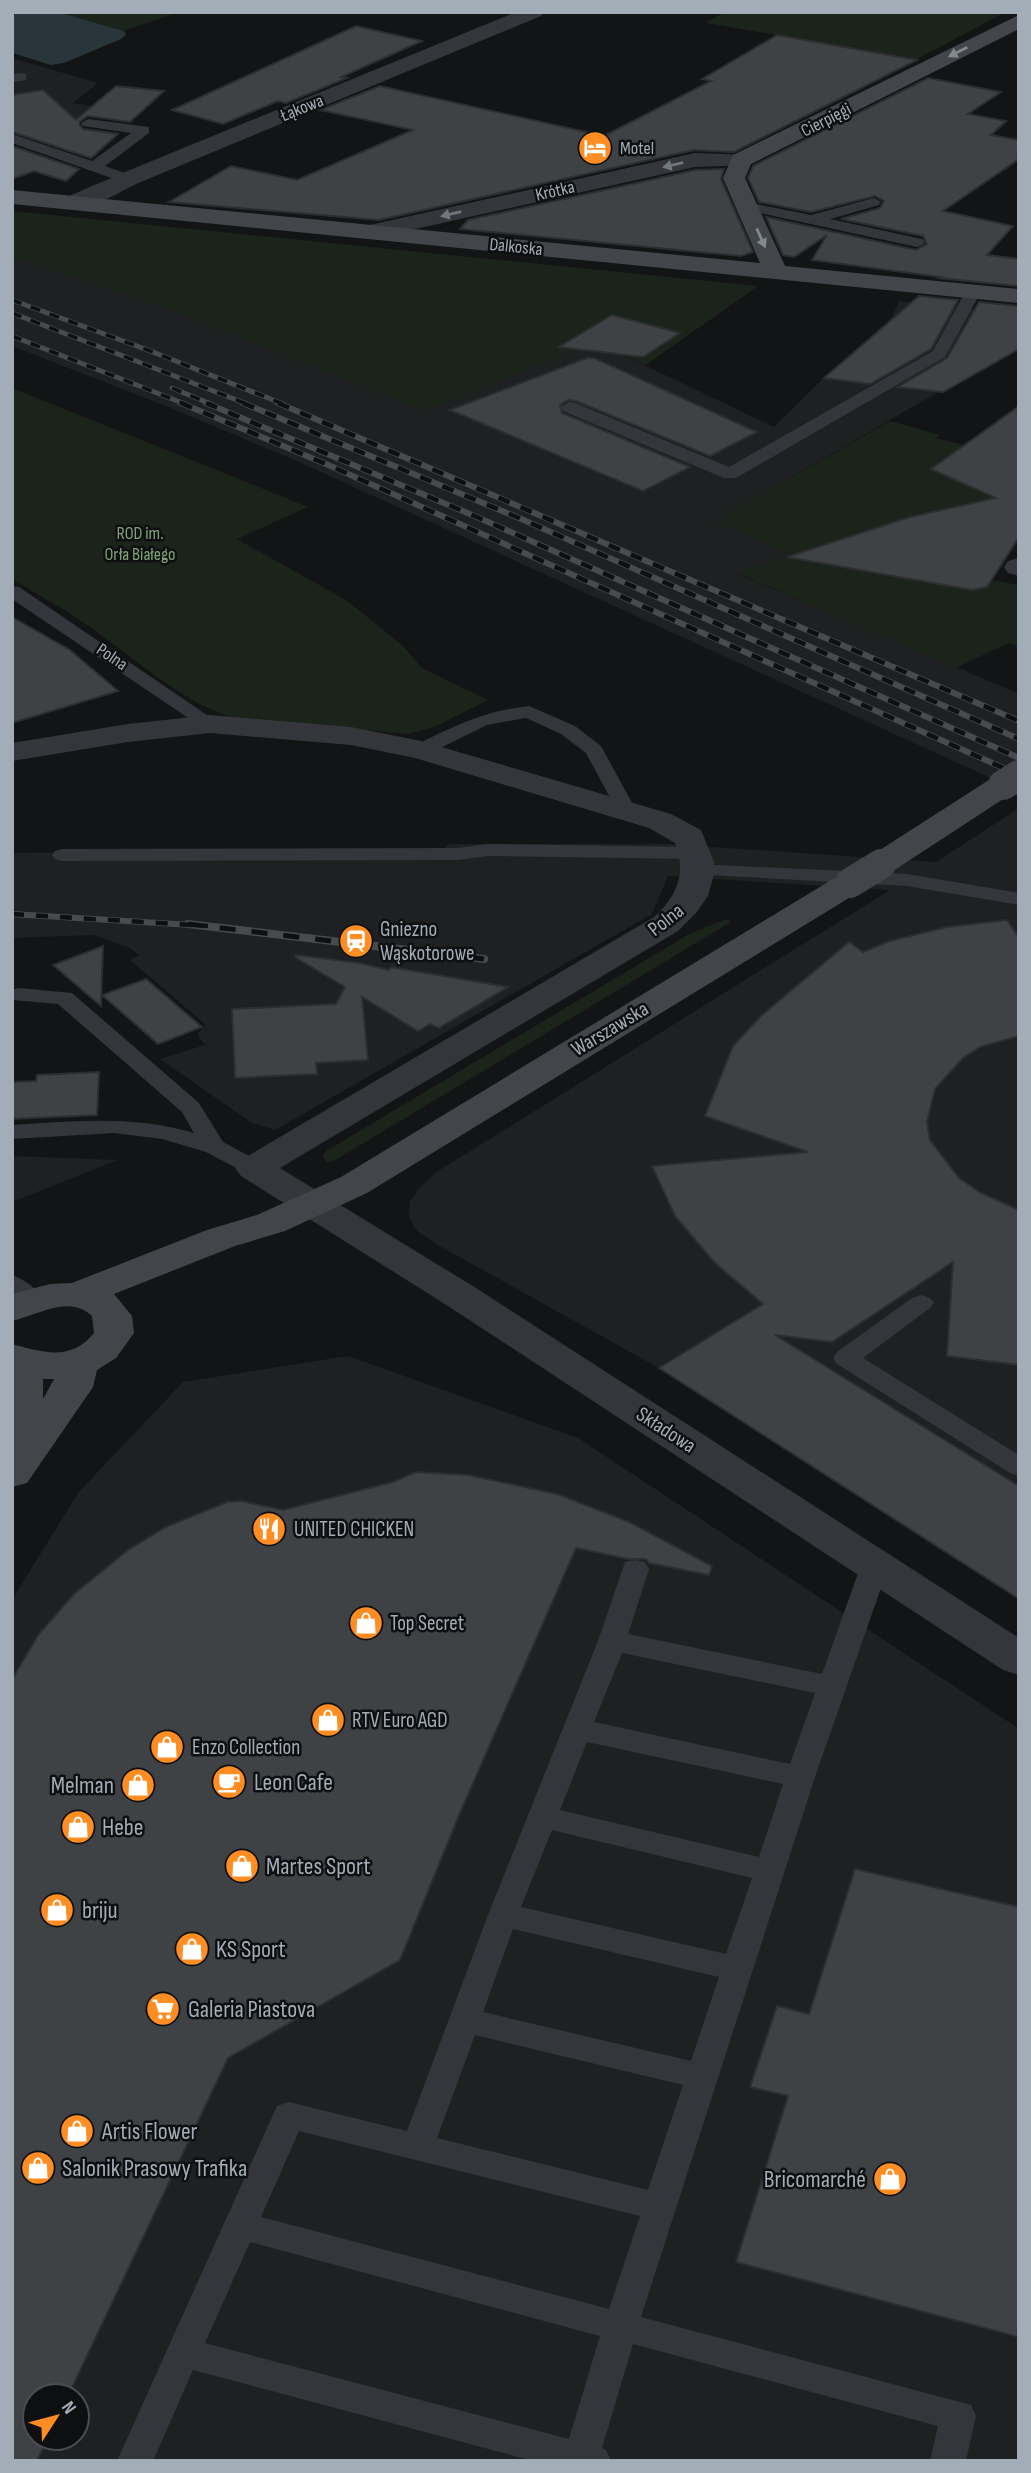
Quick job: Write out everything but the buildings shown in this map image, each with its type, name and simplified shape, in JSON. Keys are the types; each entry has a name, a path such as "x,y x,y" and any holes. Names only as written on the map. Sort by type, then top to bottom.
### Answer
{"street":[{"name":"Łąkowa","path":"70,203 101,193 128,179 534,12"},
{"name":"Cierpięgi","path":"741,160 1019,21"},
{"name":"Krótka","path":"370,232 695,160 741,160"},
{"path":"741,160 734,178 776,272"},
{"name":"Dalkoska","path":"12,197 1019,296"},
{"name":"Polna","path":"12,752 128,733 211,724 427,741 678,830 689,837 697,862 691,899 681,913 254,1168"},
{"name":"Warszawska","path":"76,1295 311,1206 354,1185 850,883 1011,780"},
{"path":"254,1168 311,1206"},
{"name":"Składowa","path":"311,1206 462,1297 1019,1659"},
{"name":"Warszawska","path":"112,1315 186,1253"},
{"path":"16,1466 18,1416 15,1361 39,1366 78,1362 101,1350 114,1333 112,1315 99,1302 76,1295 19,1297"},
{"path":"16,1466 73,1387 78,1362"}],"lane":[{"path":"88,123 144,130 94,167"},
{"path":"12,138 128,179"},
{"path":"812,220 874,202"},
{"path":"746,206 917,242"},
{"path":"569,407 730,474 939,354 973,292"},
{"name":"Polna","path":"12,592 211,724"},
{"path":"427,741 501,715 529,712 568,730 594,750 628,812"},
{"path":"62,855 458,854 488,850 697,862 907,880 1016,902"},
{"path":"18,995 64,998 191,1108 214,1147"},
{"path":"12,1132 114,1126 165,1132 214,1147 254,1168"},
{"path":"921,1303 846,1358 1019,1467"},
{"path":"183,2352 585,2460 621,2325 800,1777 875,1565"},
{"path":"417,2147 503,1915 612,1641 635,1569"},
{"path":"612,1641 831,1686"},
{"path":"577,1729 800,1777"},
{"path":"543,1817 771,1871"},
{"path":"503,1915 738,1969"},
{"path":"464,2020 703,2077"},
{"path":"135,2461 289,2115 660,2207"},
{"path":"239,2225 958,2416 948,2461"}],"shaded area":[{"path":"12,12 58,12 124,31 126,35 64,63 51,65 12,53"},
{"path":"12,58 98,83 73,103 98,107 82,121 41,117 12,142"},
{"path":"12,256 163,307 596,342 774,427 825,377 891,320 899,301 1017,314 995,359 716,521 792,555 738,574 1019,694 1019,791 297,461 12,346"},
{"path":"1019,808 1019,1599 659,1368 438,1245 417,1231 409,1217 410,1202 419,1188 435,1173 890,890 668,876 652,914 275,1130 252,1123 160,1059 205,1045 197,1034 206,1025 130,960 139,955 130,948 95,935 12,938 12,853 443,850 449,844 667,844 936,862"},
{"path":"12,1156 117,1160 12,1202"},
{"path":"348,1356 578,1438 1019,1729 1019,2461 12,2461 12,1600 78,1493 183,1382"}],"green space":[{"path":"58,12 178,12 124,31"},
{"path":"724,12 1006,12 917,59 706,23"},
{"path":"12,211 758,286 646,365 596,342 426,411 163,307 12,256"},
{"name":"ROD im. Orła Białego","path":"12,388 308,507 237,539 346,600 402,645 422,668 488,700 434,727 408,734 234,718 173,688 81,621 12,579"},
{"path":"890,421 940,435 936,438 964,445 996,498 891,523 792,555 715,521"},
{"path":"786,557 972,590 991,580 1019,585 1019,647 1008,643 956,668 737,573"},
{"path":"727,919 731,922 332,1162 326,1162 323,1157 326,1151 691,933"}],"railway":[{"path":"12,300 283,404"},
{"path":"12,313 247,404"},
{"path":"12,336 185,404"},
{"path":"172,388 211,404"},
{"path":"181,403 326,464 1019,775"},
{"path":"206,403 477,517 1019,758"},
{"path":"243,403 519,518 1019,739"},
{"path":"278,403 1019,721"},
{"path":"12,914 202,926"},
{"path":"188,924 202,926"},
{"path":"202,926 208,926"},
{"path":"202,926 484,959"}],"place":[{"name":"Motel","path":"595,148"},
{"name":"Gniezno Wąskotorowe","path":"356,941"},
{"name":"UNITED CHICKEN","path":"269,1529"},
{"name":"Top Secret","path":"366,1623"},
{"name":"RTV Euro AGD","path":"328,1720"},
{"name":"Enzo Collection","path":"167,1747"},
{"name":"Leon Cafe","path":"229,1782"},
{"name":"Melman","path":"138,1785"},
{"name":"Hebe","path":"78,1827"},
{"name":"Martes Sport","path":"242,1866"},
{"name":"briju","path":"57,1910"},
{"name":"KS Sport","path":"192,1949"},
{"name":"Galeria Piastova","path":"163,2009"},
{"name":"Artis Flower","path":"77,2131"},
{"name":"Salonik Prasowy Trafika","path":"38,2168"},
{"name":"Bricomarché","path":"890,2179"}]}
